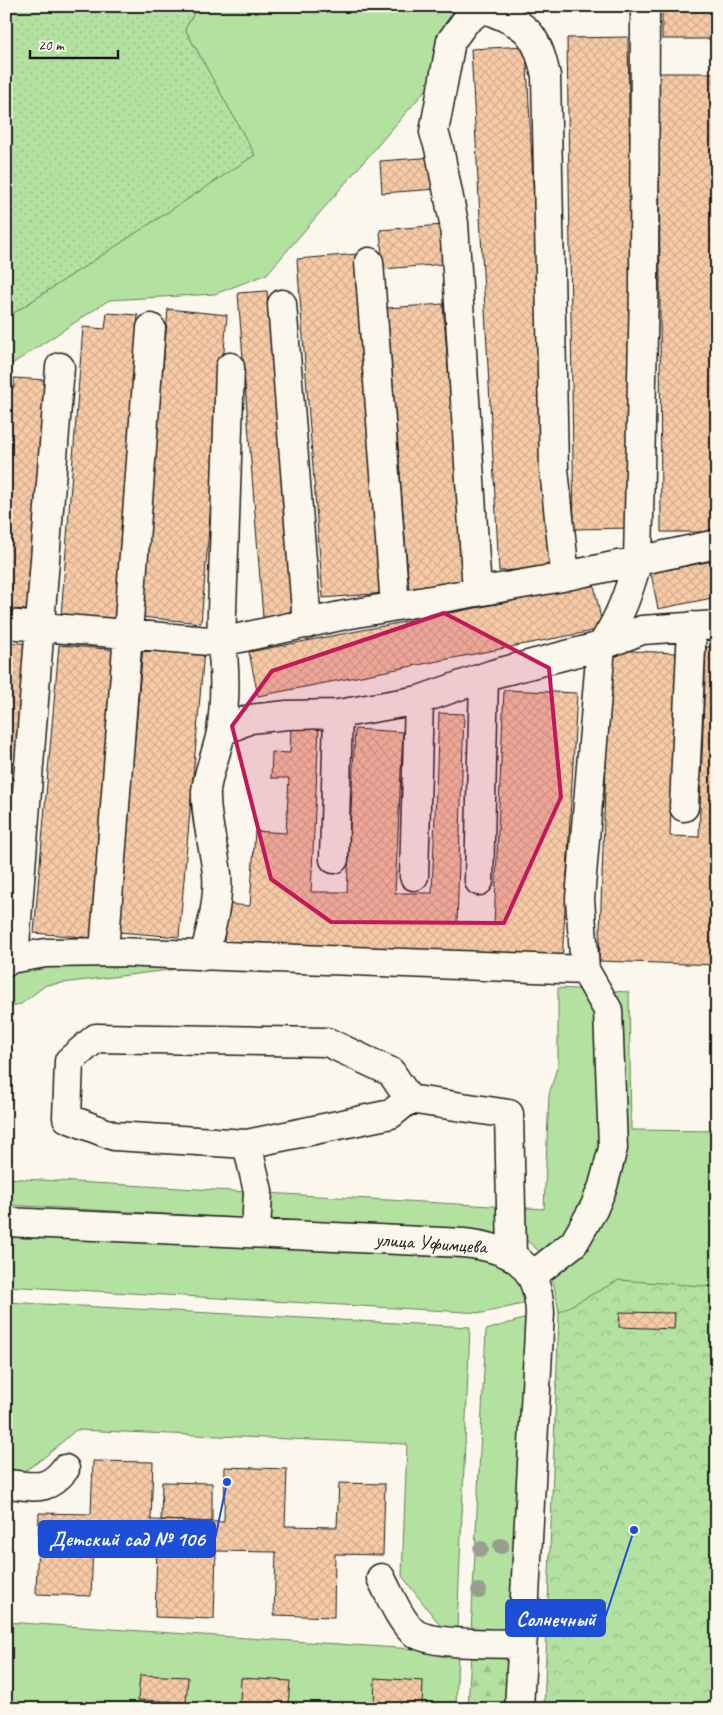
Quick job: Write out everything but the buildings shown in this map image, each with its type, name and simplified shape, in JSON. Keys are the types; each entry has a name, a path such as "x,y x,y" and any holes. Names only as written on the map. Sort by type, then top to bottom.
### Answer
{"street":[{"path":"532,1276 574,1243 594,1208 603,1186 613,1148 608,1010 585,970 580,899 601,646 615,626 628,596 638,560 644,289 645,6"},
{"path":"477,592 454,223 440,148 434,132 451,41 465,22 484,7 518,22 529,33 541,54 546,76 554,469 565,576"},
{"path":"369,262 395,606"},
{"path":"282,304 307,624"},
{"path":"104,952 151,328"},
{"path":"204,956 214,915 217,876 212,838 206,814 206,794 208,775 221,732 224,657 221,642 230,366"},
{"path":"60,367 40,628 10,960 46,953 104,952 585,970"},
{"path":"6,624 221,642 395,606 565,576 717,544"},
{"path":"221,732 250,719 287,715 338,714 419,700 550,658 601,646 642,630 704,625 684,807"},
{"path":"479,881 484,678"},
{"path":"414,876 419,700"},
{"path":"334,859 338,714"},
{"path":"409,1099 391,1114 247,1144 114,1136 67,1118 69,1061 96,1038 327,1042 391,1072 409,1099 509,1114 512,1255"},
{"path":"247,1144 258,1191 256,1233"},
{"name":"улица Уфимцева","path":"6,1222 464,1243 492,1246 512,1255 532,1276 539,1295 540,1314 519,1709"},
{"path":"6,1484 45,1486 55,1482 65,1469"},
{"path":"381,1578 404,1620 413,1632 428,1639 522,1644"}],"highlighted area":[{"path":"444,613 549,668 561,797 504,923 331,922 271,879 232,726 272,671"}],"green space":[{"path":"6,6 198,6 185,29 255,155 6,318"},
{"path":"198,6 498,6 267,274 215,294 109,300 6,368 6,318 254,155 185,29"},
{"path":"6,966 186,968 46,985 21,1004 6,1008"},
{"path":"558,988 629,992 631,1130 717,1131 717,1364 559,1312 550,1272 541,1254 534,1246 516,1236 484,1232 6,1205 6,1178 544,1209 549,1095 558,1064"},
{"path":"6,1232 497,1260 520,1284 527,1303 483,1313 6,1286"},
{"path":"619,1280 717,1287 717,1709 544,1709 559,1312"},
{"path":"6,1302 470,1327 457,1629 443,1629 402,1576 407,1444 76,1430 52,1451 24,1471 6,1476"},
{"path":"529,1319 512,1627 505,1632 471,1632 486,1330"},
{"path":"6,1622 458,1652 456,1709 6,1709"},
{"path":"471,1652 505,1654 511,1662 508,1709 468,1709"}],"place":[{"name":"Детский сад № 106","path":"227,1482"},
{"name":"Солнечный","path":"634,1530"}]}
